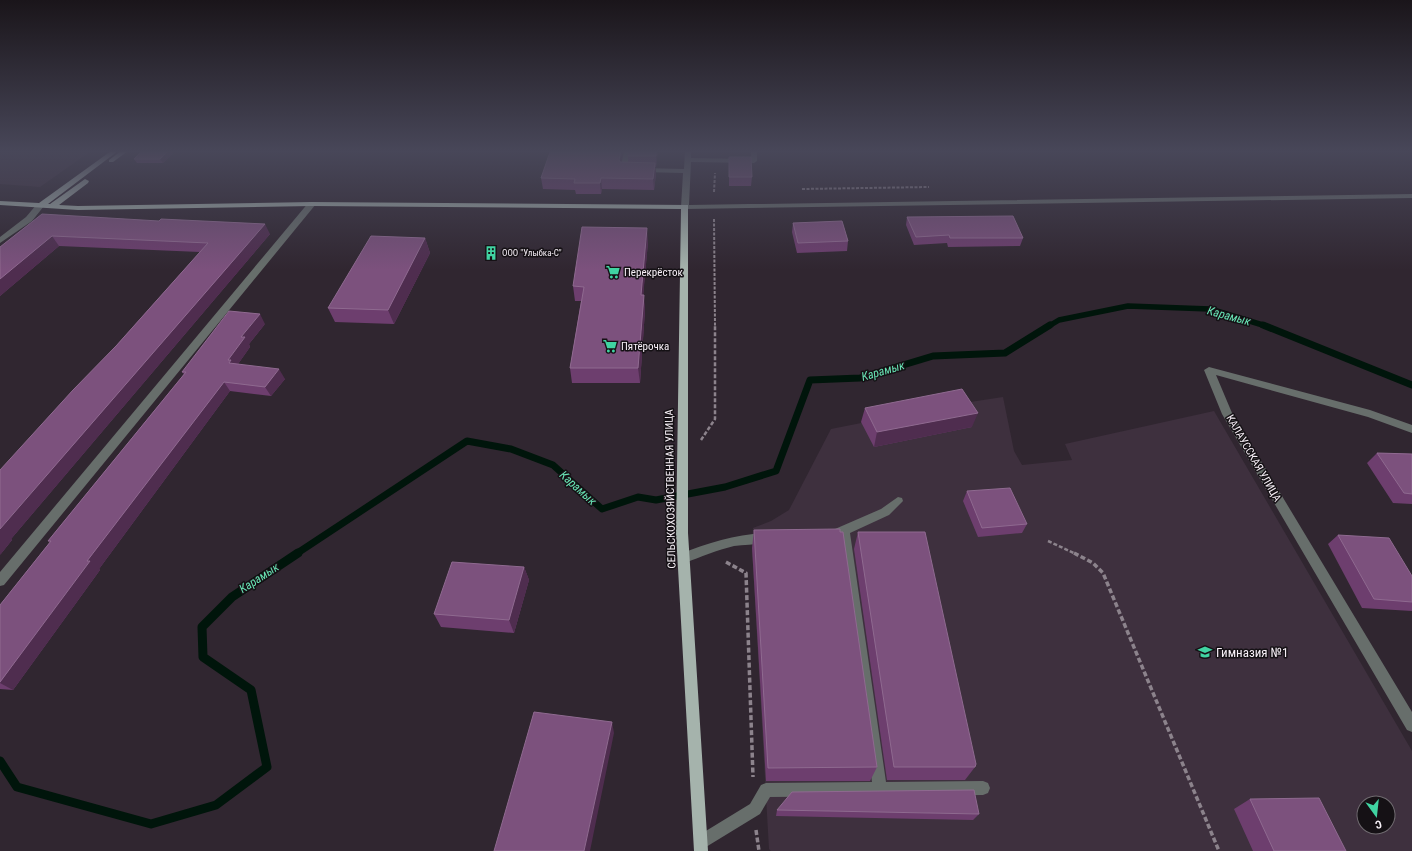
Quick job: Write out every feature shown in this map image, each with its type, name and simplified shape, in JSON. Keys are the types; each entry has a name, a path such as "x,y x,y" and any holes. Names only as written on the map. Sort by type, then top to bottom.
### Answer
{"main road":[{"path":"0,198 43,204 61,191"},
{"path":"55,204 73,191"},
{"path":"0,203 55,204 78,208 312,204 685,206"},
{"name":"СЕЛЬСКОХОЗЯЙСТВЕННАЯ УЛИЦА","path":"685,206 682,533 701,846"}],"street":[{"name":"СЕЛЬСКОХОЗЯЙСТВЕННАЯ УЛИЦА","path":"685,206 686,191"},
{"path":"685,206 1410,198"},
{"path":"29,219 43,204"},
{"path":"0,241 29,219 55,204"},
{"path":"0,581 312,204"},
{"name":"КАЛАУССКАЯ УЛИЦА","path":"1412,429 1370,414 1209,370 1228,414 1412,725"},
{"path":"831,534 844,532 886,512 898,502"},
{"path":"844,532 880,789"},
{"path":"684,558 725,542 745,538 782,537"},
{"path":"701,846 755,809 766,790 983,788"}],"path":[{"path":"700,442 715,419 714,191"},
{"path":"1048,541 1093,563 1104,573 1219,851"},
{"path":"702,550 746,573 755,809 759,851"}],"shaded area":[{"path":"1003,397 1014,451 1022,465 1072,460 1065,444 1214,411 1412,751 1412,851 771,851 769,849 752,548 753,528 771,521 789,510 831,429 957,404"}],"building":[{"path":"42,214 159,221 161,219 265,224 0,529 0,470 73,390 116,346 208,243 52,236 0,279 0,247"},
{"path":"1013,216 1023,238 950,238 949,235 916,237 907,217"},
{"path":"842,221 848,241 798,243 793,223"},
{"path":"582,227 647,228 641,295 644,295 638,368 570,368 584,287 573,286"},
{"path":"371,236 425,238 388,310 328,308"},
{"path":"229,311 260,314 241,337 245,337 228,360 231,360 229,363 279,369 265,387 224,382 87,561 90,561 0,682 0,605 51,541 48,541 186,372 182,372"},
{"path":"962,389 978,413 877,432 865,408"},
{"path":"1377,453 1412,454 1412,494 1404,493"},
{"path":"1010,488 1027,524 982,528 967,491"},
{"path":"840,529 840,532 843,532 877,767 768,768 754,530"},
{"path":"858,532 925,532 976,764 975,767 894,767"},
{"path":"1338,535 1389,538 1412,576 1412,602 1374,599"},
{"path":"452,562 524,567 509,620 434,614"},
{"path":"534,712 612,722 584,851 494,851"},
{"path":"974,790 979,814 777,810 792,792"},
{"path":"1319,798 1346,851 1274,851 1250,799"}],"waterway":[{"name":"Карамык","path":"1049,326 1059,320 1128,306 1210,309 1264,325"},
{"name":"Карамык","path":"296,554 467,441 511,449 553,465 602,509 638,497 656,500 725,487 776,471 810,380 860,378 933,356 1005,353 1050,325"},
{"name":"Карамык","path":"1264,325 1412,385"},
{"name":"Карамык","path":"0,761 17,787 151,824 216,805 267,767 251,690 203,657 202,627 232,597 298,553"}],"place":[{"name":"ООО \"Улыбка-С\"","path":"491,253"},
{"name":"Перекрёсток","path":"613,272"},
{"name":"Пятёрочка","path":"610,346"},
{"name":"Гимназия №1","path":"1205,652"}]}
